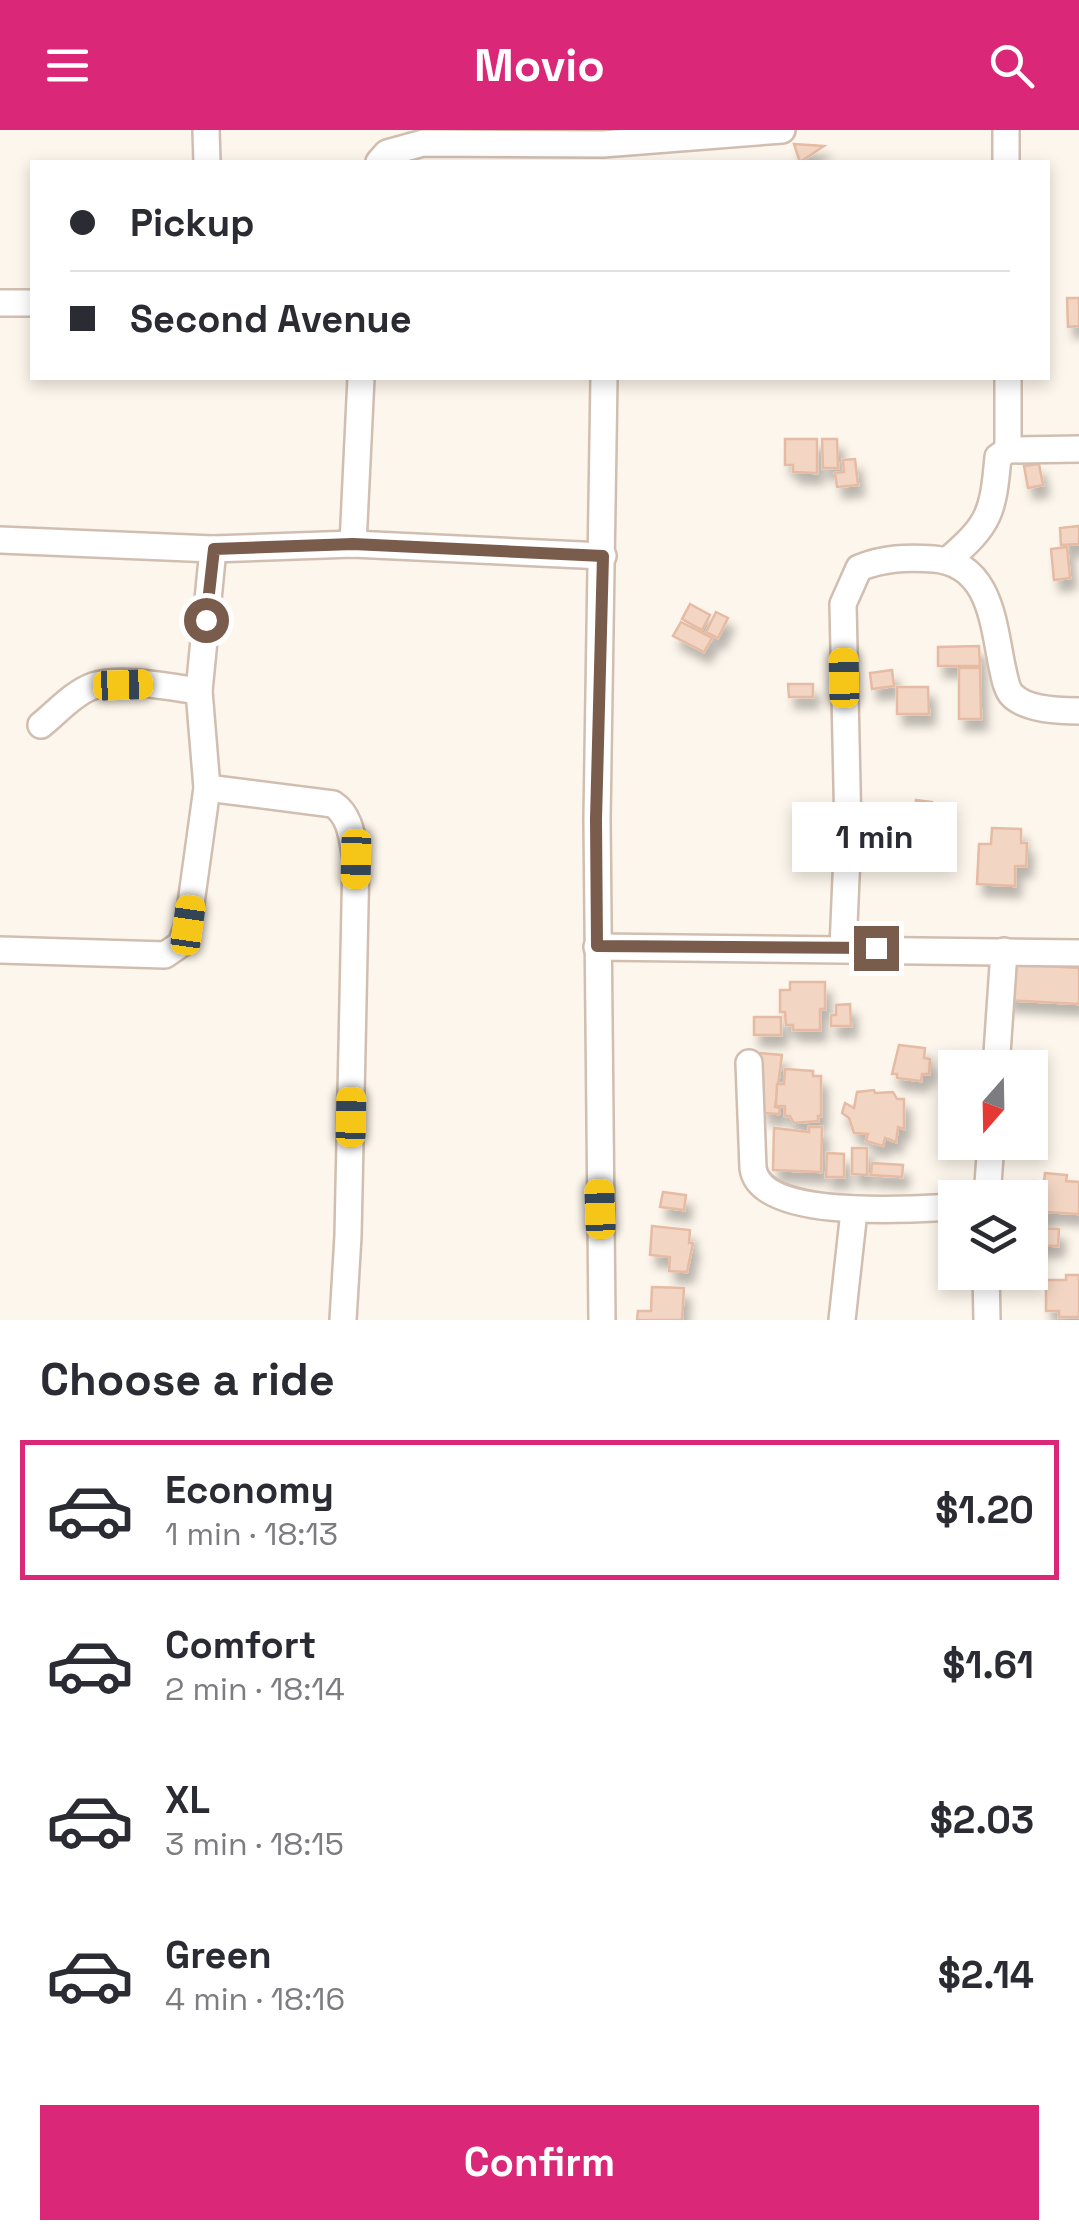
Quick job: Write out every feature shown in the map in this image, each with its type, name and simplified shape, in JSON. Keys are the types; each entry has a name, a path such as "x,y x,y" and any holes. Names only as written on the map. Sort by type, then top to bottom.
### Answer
{"street":[{"path":"206,130 206,160"},
{"path":"380,160 387,153 423,144 603,146 782,130"},
{"path":"1006,130 1006,160"},
{"path":"0,303 30,303"},
{"path":"353,544 361,380"},
{"path":"602,1320 596,819 604,380"},
{"path":"1008,380 1008,450"},
{"path":"948,560 978,535 995,493 998,457 1008,450 1079,449"},
{"path":"0,540 214,549 353,544 603,556"},
{"path":"0,950 166,955 181,944 188,925 208,788 198,691 214,549"},
{"path":"843,948 848,831 843,604 858,568 908,557 948,560 978,578 988,599 1004,676 1012,695 1030,705 1079,711"},
{"path":"41,725 96,685 151,684 198,691"},
{"path":"208,788 333,804 344,812 352,833 356,859 343,1320"},
{"path":"597,946 1079,952"},
{"path":"997,1050 1004,951"},
{"path":"749,1063 754,1180 776,1196 854,1210 938,1208"},
{"path":"842,1320 854,1210"},
{"path":"986,1290 987,1320"}],"building":[{"path":"794,144 824,146 803,160 799,160"},
{"path":"1067,298 1079,298 1079,326 1068,327"},
{"path":"785,439 817,439 817,473 793,472 793,465 785,465"},
{"path":"822,439 837,439 838,468 823,468"},
{"path":"855,459 858,485 837,487 835,473 844,472 843,460"},
{"path":"1039,464 1043,485 1028,488 1024,466"},
{"path":"1079,526 1079,544 1061,545 1060,528"},
{"path":"1067,547 1070,578 1054,580 1051,549"},
{"path":"690,604 710,615 702,630 682,619"},
{"path":"716,612 728,618 718,638 706,632"},
{"path":"681,622 712,638 704,652 673,636"},
{"path":"979,646 980,666 938,666 938,647"},
{"path":"959,668 980,668 981,719 959,719"},
{"path":"892,670 894,686 872,689 870,673"},
{"path":"788,684 813,684 813,697 789,697"},
{"path":"897,687 928,687 929,714 897,714"},
{"path":"916,800 932,802 928,841 913,839"},
{"path":"992,828 1021,829 1021,843 1027,843 1026,866 1015,866 1015,886 977,884 979,844 991,844"},
{"path":"1013,958 1030,958 1029,965 1079,968 1079,1004 1005,1000"},
{"path":"790,982 825,982 820,1030 793,1030 793,1025 786,1025 785,1012 780,1012 780,990 790,990"},
{"path":"850,1004 851,1026 831,1026 836,1005"},
{"path":"754,1017 781,1017 781,1035 754,1035"},
{"path":"899,1045 925,1048 924,1058 930,1059 929,1074 922,1074 921,1081 892,1074"},
{"path":"760,1053 782,1055 775,1107 780,1108 779,1114 763,1113 763,1102 758,1102"},
{"path":"785,1069 813,1071 813,1076 821,1076 818,1121 794,1123 790,1116 785,1116 785,1106 776,1106 777,1084 784,1084"},
{"path":"857,1092 893,1092 897,1099 904,1099 904,1129 898,1127 896,1142 885,1138 883,1146 866,1141 868,1134 854,1133 849,1118 842,1113 845,1103 854,1108"},
{"path":"809,1127 822,1127 821,1172 773,1170 774,1128 809,1132"},
{"path":"852,1148 867,1148 867,1175 852,1174"},
{"path":"827,1153 844,1154 844,1177 826,1177"},
{"path":"872,1163 903,1165 902,1177 871,1175"},
{"path":"1045,1173 1067,1175 1066,1181 1079,1182 1079,1214 1048,1212 1048,1180 1044,1180"},
{"path":"663,1192 686,1195 684,1210 660,1207"},
{"path":"652,1226 690,1230 689,1243 693,1243 687,1272 669,1271 670,1257 650,1255"},
{"path":"1048,1229 1059,1229 1058,1246 1048,1246"},
{"path":"1066,1275 1079,1275 1079,1317 1059,1317 1059,1311 1046,1311 1048,1280 1066,1280"},
{"path":"652,1287 684,1288 682,1320 637,1320 638,1311 651,1311"}],"route":[{"path":"206,620 214,549 353,544 603,556 597,946 876,948"}]}
